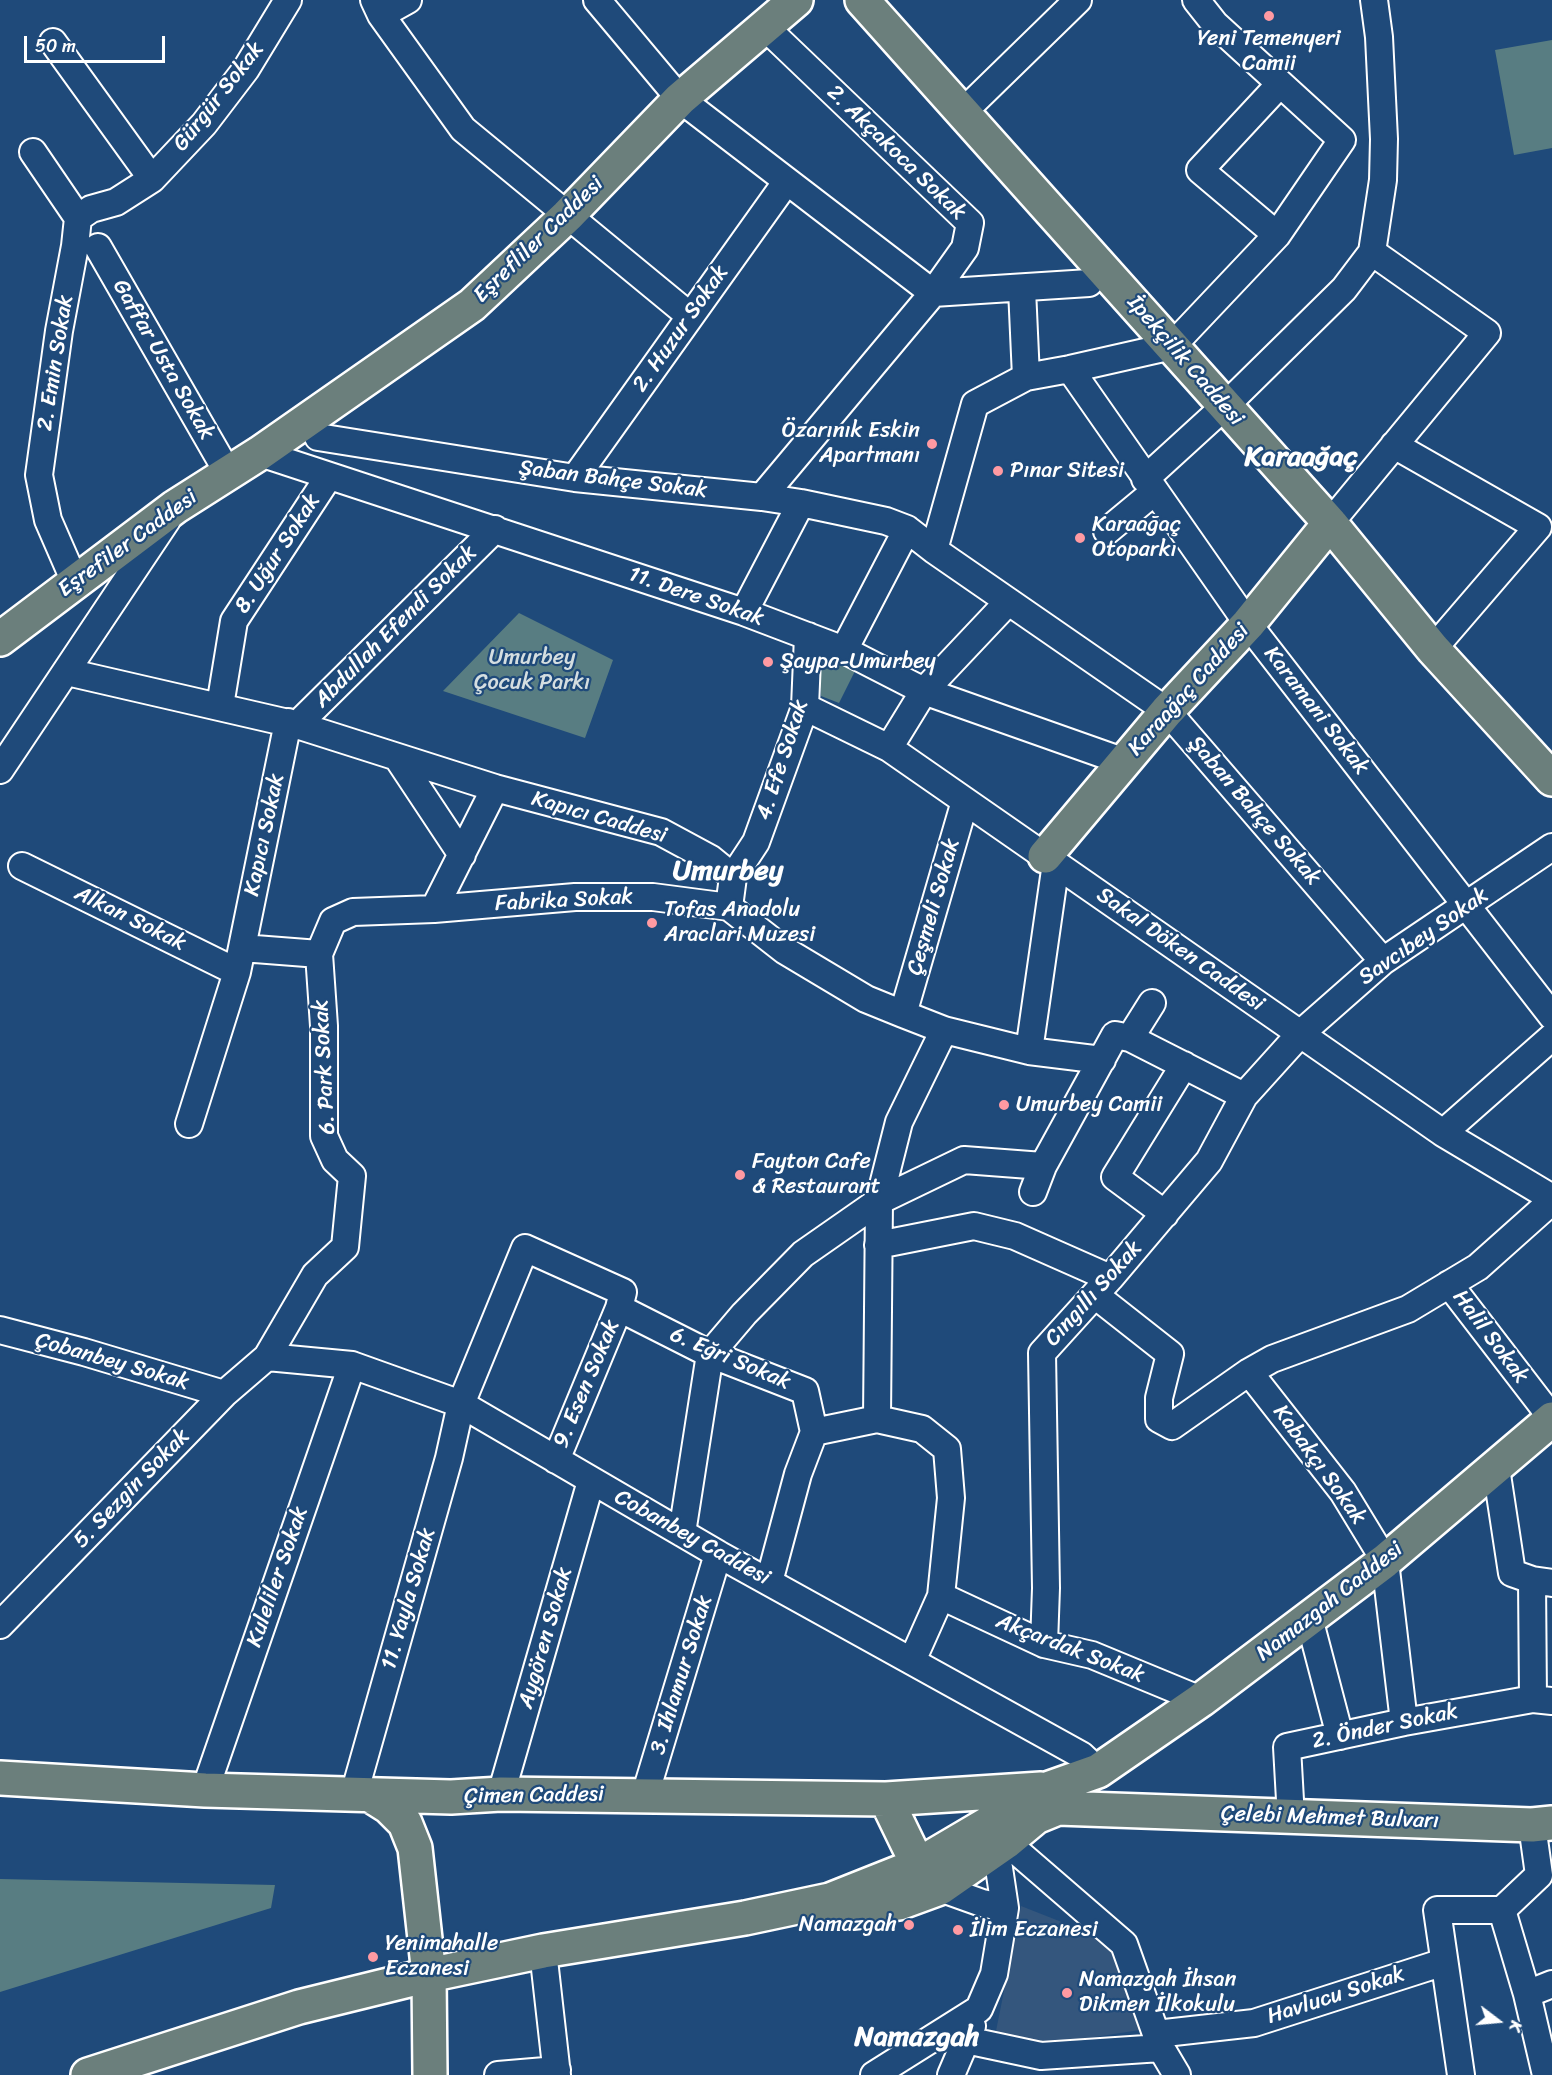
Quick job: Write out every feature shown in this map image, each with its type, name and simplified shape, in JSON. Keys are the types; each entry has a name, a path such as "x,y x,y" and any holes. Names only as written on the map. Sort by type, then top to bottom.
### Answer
{"main road":[{"name":"Eşrefliler Caddesi","path":"260,453 472,305 567,216 680,99 796,0"},
{"name":"İpekçilik Caddesi","path":"862,0 1330,523 1433,649 1552,779"},
{"name":"Eşrefiler Caddesi","path":"0,639 175,507 260,453"},
{"name":"Karaağaç Caddesi","path":"1051,859 1167,711 1248,624 1330,523"},
{"name":"Namazgah Caddesi","path":"1052,1798 1098,1771 1201,1700 1385,1561 1552,1419"},
{"name":"Çimen Caddesi","path":"0,1778 205,1790 451,1797 501,1794 886,1799 1052,1798"},
{"path":"362,1794 389,1807 405,1823 415,1848 429,1975 430,2075"},
{"path":"415,1848 422,1829 435,1810 451,1797"},
{"path":"929,1876 1001,1845 1036,1817 1052,1798"},
{"path":"88,2075 299,2007 429,1975 543,1951 745,1918 839,1913 899,1903 929,1876 1052,1798"},
{"name":"Çelebi Mehmet Bulvarı","path":"1052,1798 1107,1809 1291,1818 1542,1824"},
{"path":"886,1799 929,1876"}],"street":[{"name":"Gürgür Sokak","path":"78,218 91,209 116,202 152,179 204,124 232,88 288,0"},
{"path":"408,0 378,8 463,129 690,316"},
{"path":"597,0 680,99 933,293 1089,283"},
{"path":"962,113 1078,0"},
{"path":"934,550 975,404 1026,377 1172,346 1277,235 1342,140 1215,24 1196,0"},
{"path":"1107,531 1225,406 1344,289 1372,252 1383,180 1384,139 1381,57 1374,0"},
{"name":"2. Akçakoca Sokak","path":"765,27 970,223 965,248 933,293"},
{"path":"53,42 152,179"},
{"path":"1277,235 1200,170 1280,84"},
{"path":"33,152 78,218"},
{"name":"2. Huzur Sokak","path":"575,478 787,181"},
{"name":"2. Emin Sokak","path":"75,582 48,520 39,475 59,331 78,218"},
{"name":"Gaffar Usta Sokak","path":"98,247 228,473"},
{"path":"1330,523 1487,333 1372,252"},
{"path":"1022,289 1026,377"},
{"path":"762,497 933,293"},
{"name":"Karamani Sokak","path":"1070,369 1248,624 1552,1016"},
{"name":"Şaban Bahçe Sokak","path":"318,436 575,478 801,503 886,521 907,529 1008,602 1167,711 1383,961"},
{"path":"1394,445 1538,527 1433,649"},
{"name":"11. Dere Sokak","path":"260,453 744,612 844,650 924,691 1125,762"},
{"name":"8. Uğur Sokak","path":"220,706 234,621 329,476"},
{"path":"744,612 801,503"},
{"path":"0,770 175,507"},
{"name":"Abdullah Efendi Sokak","path":"292,723 495,529"},
{"path":"844,650 907,529"},
{"path":"889,748 924,691 1008,602"},
{"name":"4. Efe Sokak","path":"733,876 756,843 805,707 808,636"},
{"name":"Kapıcı Caddesi","path":"66,672 292,723 495,788 661,832 711,859 733,876"},
{"name":"Sakal Döken Caddesi","path":"805,707 889,748 1443,1133 1552,1200"},
{"name":"Kapıcı Sokak","path":"189,1125 239,960 292,723"},
{"path":"397,757 462,855"},
{"path":"434,909 495,788"},
{"name":"Çeşmeli Sokak","path":"903,1014 965,801"},
{"name":"Savcıbey Sokak","path":"1300,1034 1383,961 1468,906 1552,847"},
{"path":"1029,1051 1051,859"},
{"name":"Alkan Sokak","path":"22,866 239,960"},
{"path":"733,876 729,907 784,950 866,999 944,1030 1029,1051 1102,1060"},
{"name":"Fabrika Sokak","path":"434,909 575,897 653,897 729,907"},
{"name":"6. Park Sokak","path":"267,1357 315,1275 345,1246 352,1176 335,1160 324,1136 324,1026 319,954 333,921 353,912 434,909"},
{"path":"239,960 319,954"},
{"path":"1130,1038 1152,1003"},
{"path":"877,1419 879,1201 899,1122 944,1030"},
{"name":"Cıngıllı Sokak","path":"1044,1644 1046,1588 1042,1353 1209,1161 1244,1096 1300,1034"},
{"path":"1033,1192 1043,1166 1115,1035 1130,1038 1244,1096"},
{"path":"1443,1133 1552,1038"},
{"path":"1165,1214 1115,1177 1184,1065"},
{"path":"682,1533 710,1354 744,1314 803,1254 879,1201 964,1160 1043,1166"},
{"path":"878,1245 974,1226 1015,1236 1102,1286 1170,1354 1159,1398 1159,1419 1172,1426 1249,1372 1272,1359 1408,1309 1478,1267 1552,1200"},
{"name":"11. Yayla Sokak","path":"362,1794 461,1404 525,1248 623,1292 619,1308"},
{"name":"Halil Sokak","path":"1449,1284 1552,1419"},
{"name":"6. Eğri Sokak","path":"619,1308 710,1354 805,1391 814,1432"},
{"name":"9. Esen Sokak","path":"556,1460 619,1308"},
{"name":"Çobanbey Sokak","path":"0,1330 84,1352 224,1394"},
{"name":"Cobanbey Caddesi","path":"267,1357 352,1365 461,1404 718,1554 1081,1755 1098,1771"},
{"name":"5. Sezgin Sokak","path":"0,1625 224,1394 267,1357"},
{"name":"Kuleliler Sokak","path":"205,1790 352,1365"},
{"name":"Kabakçı Sokak","path":"1249,1372 1343,1492 1385,1561"},
{"path":"769,1582 798,1474 814,1432 877,1419 922,1429 947,1449 951,1498 941,1596 912,1661"},
{"path":"1496,1468 1512,1573 1542,1581 1543,1700"},
{"name":"Aygören Sokak","path":"501,1794 591,1481"},
{"name":"3. Ihlamur Sokak","path":"645,1795 718,1554"},
{"path":"1385,1561 1404,1722"},
{"name":"Akçardak Sokak","path":"941,1596 1044,1644 1092,1655 1201,1700"},
{"path":"1309,1618 1340,1736"},
{"name":"2. Önder Sokak","path":"1291,1818 1287,1748 1404,1722 1543,1700"},
{"path":"1461,2075 1437,1910 1502,1910 1539,1875 1542,1824"},
{"path":"951,2075 994,1974 1005,1908 1001,1845"},
{"path":"1001,1845 1124,1944 1158,2041 1177,2075"},
{"path":"929,1876 982,1903 1005,1908"},
{"path":"1502,1910 1527,1994 1546,2075"},
{"path":"498,2075 557,2073 543,1951"},
{"name":"Havlucu Sokak","path":"966,2040 1041,2056 1158,2041 1254,2023 1444,1962"},
{"path":"1527,1994 1552,1984"},
{"path":"874,2075 979,2009"}],"shaded area":[{"name":"Namazgah İhsan Dikmen İlkokulu","path":"1021,1906 1087,1932 1118,1956 1140,2030 1049,2044 995,2036"}],"green space":[{"path":"1552,40 1552,148 1514,155 1495,50"},
{"name":"Umurbey Çocuk Parkı","path":"519,613 613,660 585,738 443,691"},
{"path":"819,654 856,669 839,703 821,696"},
{"path":"0,1879 275,1885 271,1908 0,1992"}],"place":[{"name":"Yeni Temenyeri Camii","path":"1269,16"},
{"name":"Özarınık Eskin Apartmanı","path":"932,444"},
{"name":"Pınar Sitesi","path":"998,471"},
{"name":"Karaağaç Otoparkı","path":"1080,538"},
{"name":"Şaypa-Umurbey","path":"768,662"},
{"name":"Tofas Anadolu Araclari Muzesi","path":"652,923"},
{"name":"Umurbey Camii","path":"1004,1105"},
{"name":"Fayton Cafe & Restaurant","path":"740,1175"},
{"name":"Namazgah","path":"909,1925"},
{"name":"İlim Eczanesi","path":"958,1930"},
{"name":"Yenimahalle Eczanesi","path":"373,1957"},
{"name":"Namazgah İhsan Dikmen İlkokulu","path":"1067,1993"}],"district":[{"name":"Karaağaç","path":"1301,458"},
{"name":"Umurbey","path":"728,872"},
{"name":"Namazgah","path":"917,2038"}]}
